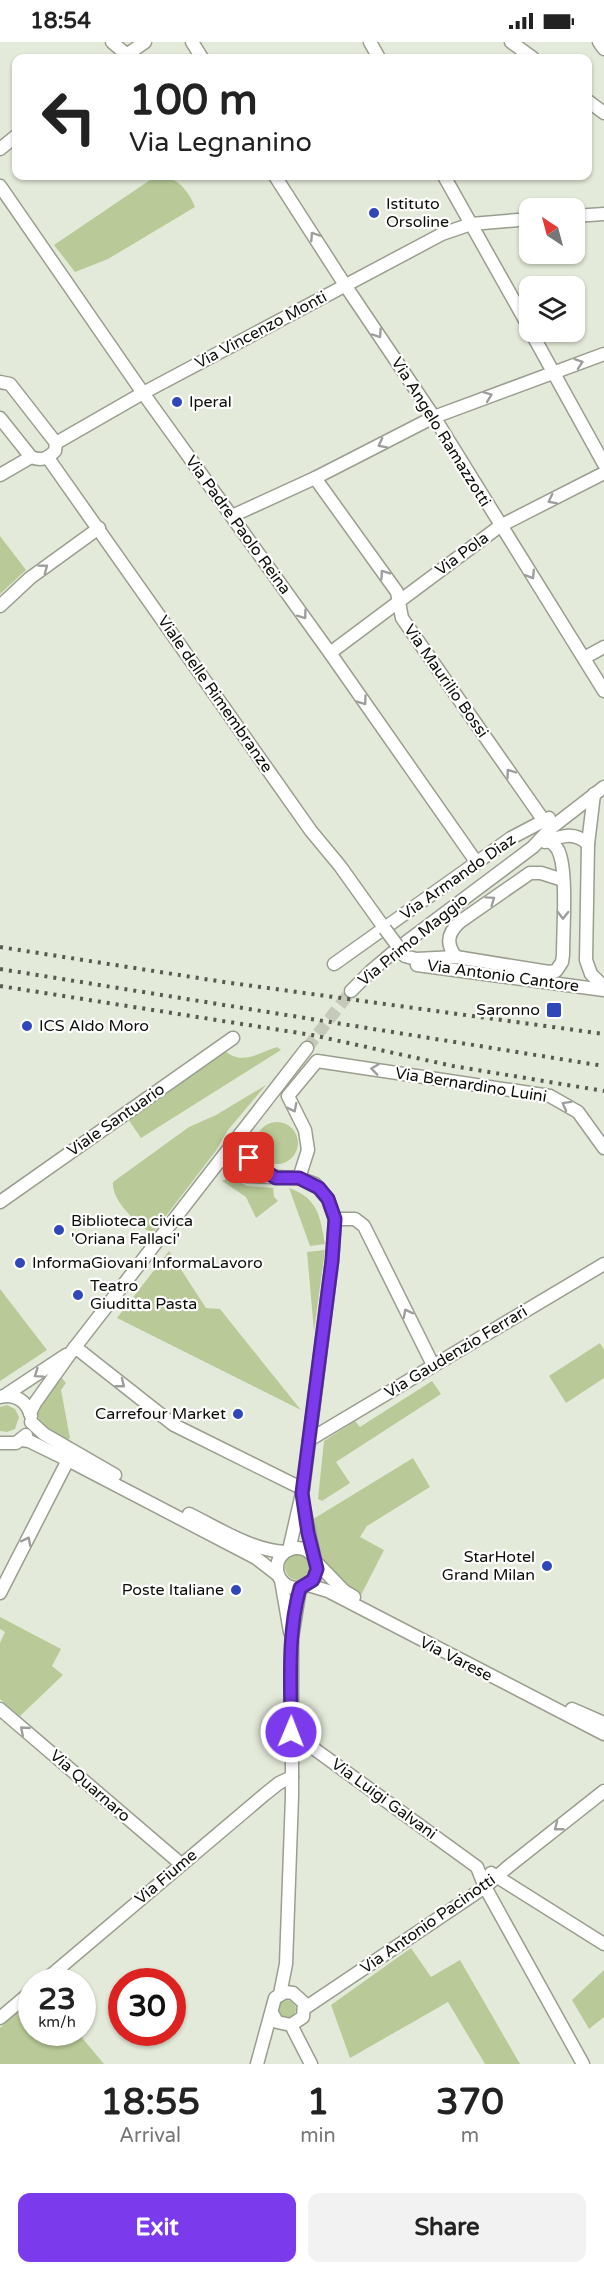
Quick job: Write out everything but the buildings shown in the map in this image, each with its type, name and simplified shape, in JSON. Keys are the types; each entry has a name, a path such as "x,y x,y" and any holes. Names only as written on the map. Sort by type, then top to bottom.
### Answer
{"street":[{"path":"112,42 122,54"},
{"path":"129,54 145,42"},
{"path":"511,42 527,54"},
{"path":"599,42 604,49"},
{"name":"Via Angelo Ramazzotti","path":"278,180 434,417 604,691"},
{"path":"446,180 519,310"},
{"name":"Via Padre Paolo Reina","path":"0,186 143,393 330,653 477,863"},
{"path":"585,215 604,214"},
{"name":"Via Vincenzo Monti","path":"56,443 143,393 442,234 471,224 519,220"},
{"path":"537,342 604,464"},
{"path":"232,516 315,478 434,417 604,354"},
{"path":"0,382 10,384 56,443 55,451 48,458 38,460 31,457 0,418"},
{"path":"0,475 31,457"},
{"name":"Viale delle Rimembranze","path":"48,458 311,831 386,928"},
{"name":"Via Pola","path":"330,653 500,526 604,473"},
{"name":"Via Maurilio Bossi","path":"315,478 397,592 402,618 544,821"},
{"path":"0,606 30,578 99,528"},
{"path":"584,658 604,647"},
{"path":"595,793 588,844 586,960 591,974 604,988"},
{"path":"533,847 551,828 595,793"},
{"name":"Via Armando Diaz","path":"334,964 524,830 595,793"},
{"path":"533,847 569,835 582,838 588,844"},
{"path":"456,957 451,951 448,938 453,927 461,921 530,873 541,873 563,880 559,853 556,846 549,840"},
{"name":"Via Primo Maggio","path":"351,992 370,971 533,847"},
{"name":"Via Antonio Cantore","path":"405,956 416,959 456,957 549,972 556,971 562,962 563,955 563,880"},
{"name":"Via Antonio Cantore","path":"386,928 405,956 414,964 604,988"},
{"name":"Viale Santuario","path":"0,1202 233,1038"},
{"path":"21,1440 29,1429 35,1403 74,1349 307,1048"},
{"name":"Via Bernardino Luini","path":"299,1178 308,1150 305,1130 288,1096 316,1061 550,1096 578,1112 604,1148"},
{"path":"241,1133 242,1147 253,1164 276,1178"},
{"path":"221,1159 242,1174 253,1177 299,1178 315,1184 323,1191 335,1219 303,1491 287,1551 278,1563 286,1617 292,1638"},
{"path":"335,1219 355,1219 364,1226 434,1365"},
{"name":"Via Gaudenzio Ferrari","path":"309,1440 604,1264"},
{"path":"2,1396 74,1349"},
{"path":"74,1349 174,1425 303,1491"},
{"path":"2,1396 11,1396 23,1401 40,1431 156,1498 246,1541 272,1551 303,1549 315,1560"},
{"path":"2,1446 21,1440 29,1441 68,1460 256,1558 293,1588 304,1586 316,1575 303,1491"},
{"path":"0,1593 68,1460"},
{"name":"Via Varese","path":"315,1560 344,1592 604,1723"},
{"path":"280,1994 286,1964 292,1777 292,1638 304,1586"},
{"name":"Via Varese","path":"304,1586 328,1591 604,1734"},
{"name":"Via Quarnaro","path":"0,1709 181,1864"},
{"name":"Via Luigi Galvani","path":"291,1732 477,1867 497,1876 604,1944"},
{"name":"Via Fiume","path":"59,1968 273,1787 292,1777"},
{"name":"Via Antonio Pacinotti","path":"305,2008 485,1887 604,1791"},
{"path":"477,1867 485,1887 583,2064"},
{"path":"261,2048 305,2008 297,1995 286,1964"},
{"path":"257,2064 272,2013 272,2002 280,1994 289,1992 297,1995"},
{"path":"0,2018 18,2003"},
{"path":"272,2013 291,2023 309,2059"}],"green space":[{"path":"150,180 175,181 189,195 195,207 108,259 75,272 54,245"},
{"path":"0,536 26,570 0,594"},
{"path":"277,1047 281,1050 141,1138 128,1119 223,1049 243,1058"},
{"path":"266,1085 228,1130 215,1152 152,1234 126,1211 116,1197 113,1182 189,1127 216,1115"},
{"path":"277,1122 285,1123 292,1128 297,1135 297,1151 292,1158 285,1163 277,1164 269,1163 262,1158 257,1151 256,1143 257,1135 262,1128 269,1123"},
{"path":"231,1177 247,1186 273,1188 274,1197 278,1201 256,1218 246,1197 222,1181"},
{"path":"289,1188 306,1197 316,1209 325,1244 310,1246"},
{"path":"325,1250 314,1331 307,1252"},
{"path":"169,1251 206,1308 220,1309 301,1410 117,1318"},
{"path":"0,1289 47,1350 0,1381"},
{"path":"600,1343 604,1350 604,1378 566,1403 549,1376"},
{"path":"61,1377 66,1383 61,1390 70,1438 67,1441 44,1426 38,1413 44,1399"},
{"path":"432,1381 441,1394 336,1462 350,1483 322,1501 318,1499 324,1441 355,1421 360,1427"},
{"path":"7,1405 15,1409 19,1417 15,1429 7,1432 0,1431 0,1407"},
{"path":"413,1458 430,1487 367,1526 360,1537 384,1550 360,1597 333,1573 321,1555 310,1521"},
{"path":"298,1554 308,1557 311,1567 308,1577 298,1580 288,1577 285,1567 288,1557"},
{"path":"0,1617 61,1649 52,1666 63,1675 20,1716 0,1699 0,1643 5,1632 0,1629"},
{"path":"411,1948 431,1977 460,1960 520,2064 485,2064 448,2002 350,2058 331,2005"},
{"path":"604,1970 604,2017 589,2029 572,2000"},
{"path":"283,2000 291,2000 296,2005 294,2016 283,2018 278,2013 278,2005"},
{"path":"18,2012 18,2046 89,2046 104,2064 0,2064 0,2028"}],"tunnel":[{"path":"307,1048 351,991"}],"railway":[{"path":"0,947 224,982 604,1034"},
{"path":"0,969 604,1066"},
{"path":"0,986 312,1035 453,1066 604,1091"}],"place":[{"name":"Istituto Orsoline","path":"374,213"},
{"name":"Iperal","path":"177,402"},
{"name":"Saronno","path":"554,1010"},
{"name":"ICS Aldo Moro","path":"27,1026"},
{"name":"Biblioteca civica 'Oriana Fallaci'","path":"59,1230"},
{"name":"InformaGiovani InformaLavoro","path":"20,1263"},
{"name":"Teatro Giuditta Pasta","path":"78,1295"},
{"name":"Carrefour Market","path":"238,1414"},
{"name":"StarHotel Grand Milan","path":"547,1566"},
{"name":"Poste Italiane","path":"236,1590"}],"route":[{"path":"249,1158 253,1164 276,1178 299,1178 319,1188 328,1199 335,1219 332,1261 302,1493 304,1513 317,1569 313,1580 300,1588 297,1600 292,1638 291,1732"}]}
